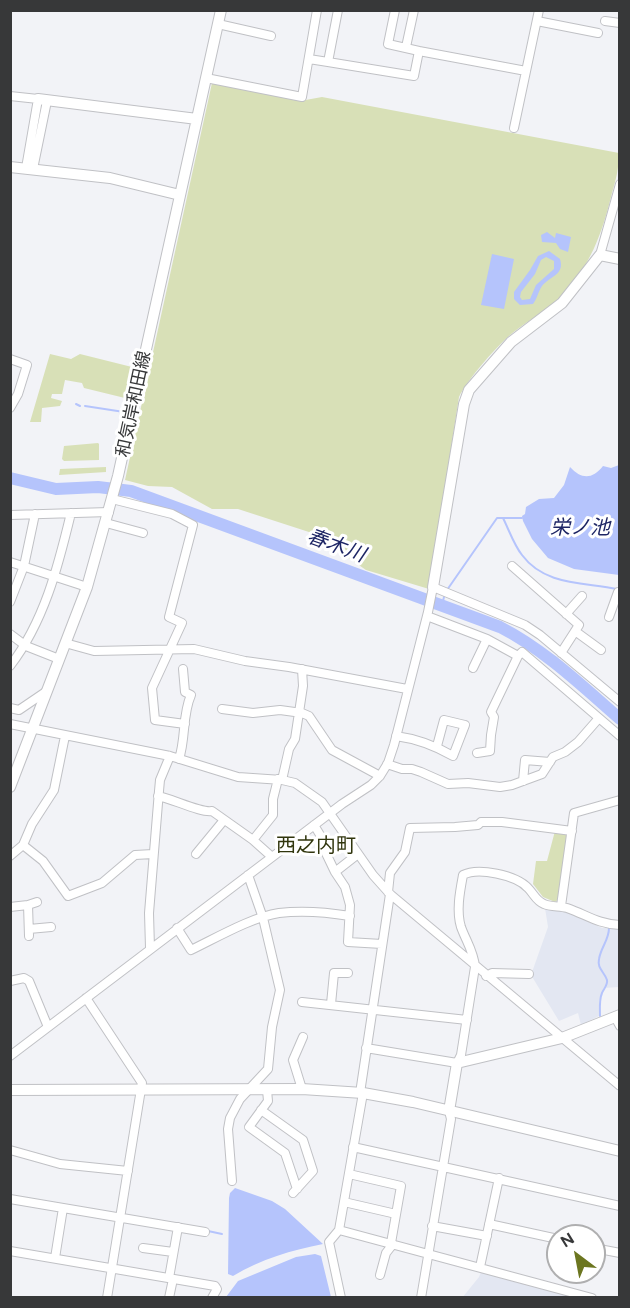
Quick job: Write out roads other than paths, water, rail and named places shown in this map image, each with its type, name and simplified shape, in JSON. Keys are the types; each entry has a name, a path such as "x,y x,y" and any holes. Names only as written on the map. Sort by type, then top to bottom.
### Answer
{"street":[{"name":"和気岸和田線","path":"10,786 87,587 109,512 221,10"},
{"path":"206,78 302,97 317,10"},
{"path":"328,62 338,10"},
{"path":"395,10 388,44 526,71"},
{"path":"406,47 414,10"},
{"path":"514,128 539,10"},
{"path":"537,21 598,33"},
{"path":"605,21 620,23"},
{"path":"218,24 271,36"},
{"path":"309,59 414,76 419,51"},
{"path":"10,96 197,119"},
{"path":"30,169 42,100"},
{"path":"10,167 110,178 180,195"},
{"path":"10,1056 380,776 387,764 396,736 428,614 464,404 469,390 511,342 562,303 600,255 620,184"},
{"path":"600,255 620,259"},
{"path":"10,360 27,365 14,392 10,408"},
{"path":"112,498 172,514 193,525 169,617 182,623 152,688 155,720 185,724"},
{"path":"10,515 109,512"},
{"path":"10,666 26,646 56,575 71,513"},
{"path":"10,602 24,566 35,514"},
{"path":"106,523 143,533"},
{"path":"10,562 56,575 87,587"},
{"path":"512,566 579,625 561,652"},
{"path":"432,588 525,625 620,702"},
{"path":"609,617 616,605 618,592"},
{"path":"566,614 582,596"},
{"path":"428,614 487,639 518,656"},
{"path":"575,631 601,650"},
{"path":"10,634 26,646 59,659"},
{"path":"473,668 487,639"},
{"path":"66,643 94,651 194,649 245,661 302,669 407,689"},
{"path":"477,753 490,751 494,717 491,712 522,652 599,718 617,730"},
{"path":"150,948 148,914 160,780 183,747 187,703 190,695 185,692 183,669"},
{"path":"253,840 273,815 273,799 295,739 303,686 302,669"},
{"path":"10,708 20,710 47,691"},
{"path":"222,709 253,713 298,712 309,716 332,750 380,776"},
{"path":"387,764 402,769 412,769 448,784 468,783 500,787 542,774 553,757 565,752 578,742 599,718"},
{"path":"10,724 174,757 238,777 280,779 295,783 322,802 358,854 389,893 620,1086"},
{"path":"10,856 23,845 32,824 54,790 65,736"},
{"path":"396,736 419,739 437,746"},
{"path":"524,781 525,760 550,762"},
{"path":"158,796 182,802 206,812 212,811 253,840 272,857"},
{"path":"561,906 574,813 620,800"},
{"path":"196,854 224,820"},
{"path":"341,1298 329,1242 339,1230 349,1174 390,873 405,852 410,828 455,827 478,825 481,822 502,822 572,831"},
{"path":"314,825 345,887 350,905 348,942 382,944"},
{"path":"23,845 43,861 68,896 102,883 135,855 153,854"},
{"path":"336,872 358,854"},
{"path":"422,1298 451,1119 449,1111 457,1063 461,1055 475,967 474,956 459,917 463,875 469,872 505,876 527,887 536,899 545,905 561,906 604,924 620,925"},
{"path":"232,1181 228,1129 230,1118 235,1106 268,1069 272,1027 280,990 263,918 248,875"},
{"path":"10,907 37,902"},
{"path":"28,905 29,933 51,927"},
{"path":"177,928 191,950 263,918 278,914 320,911 350,916"},
{"path":"331,1004 334,973 348,973"},
{"path":"486,976 492,973 529,974"},
{"path":"10,981 24,978 29,981 48,1027"},
{"path":"86,998 142,1083 107,1298"},
{"path":"302,1002 467,1020"},
{"path":"366,1048 457,1063 562,1038 618,1019"},
{"path":"302,1089 293,1059 303,1037"},
{"path":"10,1090 302,1089 361,1093 620,1151"},
{"path":"261,1110 303,1140 313,1171 295,1191 285,1153 249,1127 261,1110 268,1101 267,1090"},
{"path":"353,1147 620,1206"},
{"path":"10,1150 60,1164 128,1171"},
{"path":"349,1174 401,1186 392,1243 386,1253 380,1275"},
{"path":"480,1268 500,1178"},
{"path":"10,1199 205,1232"},
{"path":"344,1202 396,1214"},
{"path":"54,1258 63,1208"},
{"path":"489,1224 546,1236"},
{"path":"432,1226 487,1236"},
{"path":"170,1298 173,1252 178,1227"},
{"path":"339,1230 592,1298"},
{"path":"143,1248 173,1252"},
{"path":"10,1251 215,1286 217,1289 212,1298"}],"water":[{"path":"547,232 555,238 556,233 571,237 568,252 560,249 556,243 542,242 541,235"},
{"path":"549,251 560,259 559,272 542,286 533,304 520,305 514,299 514,292 538,256","holes":["546,257 554,261 554,269 536,285 530,299 522,300 521,292 535,274 541,260"]},
{"path":"492,254 514,259 504,309 481,305"},
{"name":"栄ノ池","path":"619,465 619,575 574,569 548,558 532,539 523,521 522,516 525,514 526,507 539,499 554,498 564,485 570,467 582,476 591,476 603,466 611,468"},
{"path":"235,1188 272,1201 285,1209 323,1244 277,1256 233,1276 228,1274 229,1198"},
{"path":"315,1254 321,1256 331,1297 226,1297 238,1281 296,1257"}],"waterway":[{"path":"76,404 80,406"},
{"path":"85,406 124,412"},
{"name":"春木川","path":"10,478 56,489 98,487 131,491 500,627 548,658 620,719"},
{"path":"447,590 497,518 522,518"},
{"path":"503,518 519,551 531,565 542,572 566,581 617,589"},
{"path":"442,605 444,597"},
{"path":"600,1016 600,998 607,982 599,962 609,928"},
{"path":"208,1231 222,1234"}],"district":[{"name":"西之内町","path":"316,846"}]}
